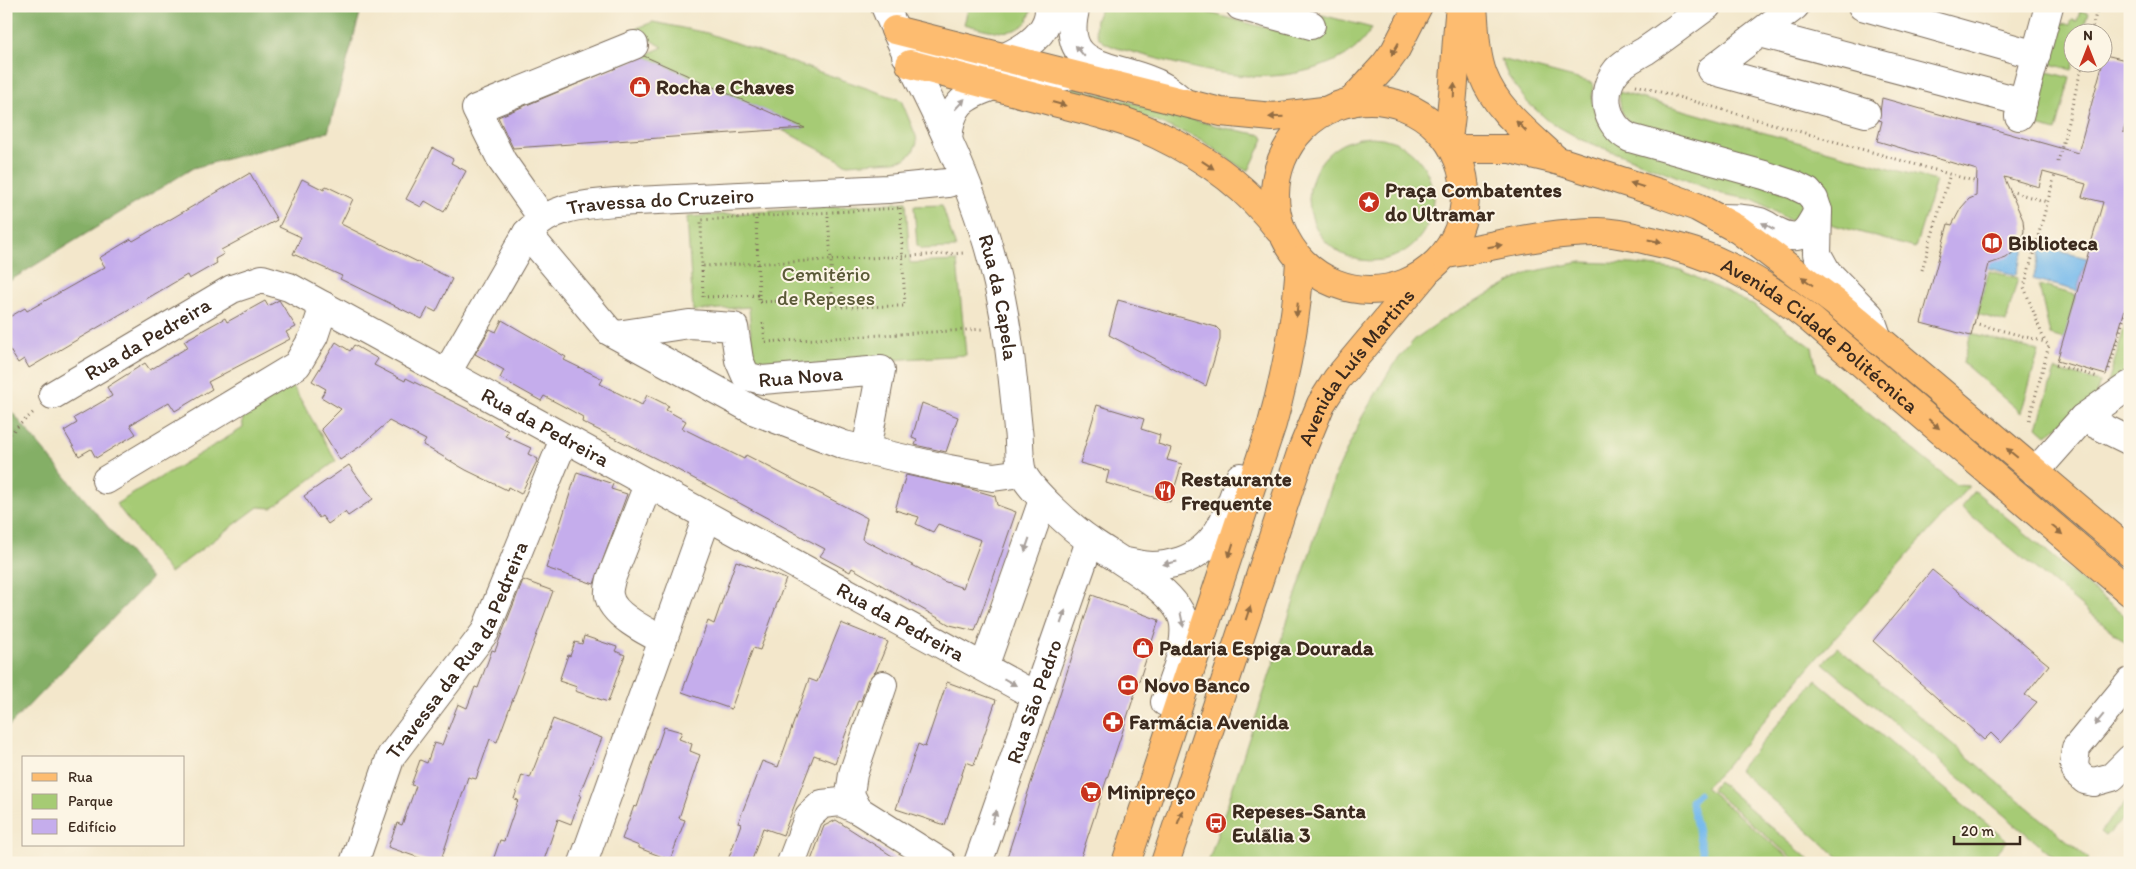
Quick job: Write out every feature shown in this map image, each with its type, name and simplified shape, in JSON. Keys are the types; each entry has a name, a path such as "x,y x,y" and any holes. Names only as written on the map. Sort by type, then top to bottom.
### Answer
{"main road":[{"path":"1351,102 1384,66 1395,50 1418,6"},
{"path":"1451,144 1455,50 1460,6"},
{"path":"1473,6 1481,67 1491,90 1504,109 1556,160"},
{"path":"890,18 1005,57 1184,103 1246,116 1273,117 1324,111 1351,102 1378,99 1405,105 1429,118 1451,144"},
{"path":"908,59 993,86 1104,116 1157,134 1193,154 1225,176 1267,213 1300,261 1327,281 1359,290 1393,288 1424,275"},
{"path":"1282,233 1274,206 1276,178 1285,150 1301,128 1324,111"},
{"name":"Avenida Cidade Politécnica","path":"1451,144 1510,149 1556,160 1659,192 1697,207 1740,230 1836,303 2130,552"},
{"name":"Avenida Luís Martins","path":"1164,863 1302,450 1321,404 1354,356 1424,275 1446,254 1461,227 1467,196 1462,166 1451,144"},
{"name":"Avenida Cidade Politécnica","path":"1446,254 1574,233 1600,232 1674,245 1711,257 1744,273 1773,291 1810,319 2130,592"},
{"name":"Avenida Luís Martins","path":"1126,863 1269,437 1290,354 1297,312 1300,261"}],"street":[{"path":"1005,57 1022,49 1036,38 1046,23 1049,6"},
{"path":"1076,6 1071,22 1072,38 1076,48 1088,60 1149,80 1169,89 1184,103"},
{"path":"1240,6 1311,25"},
{"path":"1707,6 1618,69 1612,78 1606,100 1607,113 1621,134 1630,138 1794,185 1808,192 1814,200 1818,212 1817,254 1832,278 1870,316 1878,339"},
{"path":"1795,6 1711,70 1866,113"},
{"path":"1862,6 2036,54"},
{"path":"1760,33 2021,109 2049,6"},
{"name":"Rua da Capela","path":"890,18 948,139 981,224 998,283 1006,328 1022,473"},
{"name":"Rua Nova","path":"634,45 476,108 535,226 609,331 755,411 844,445 949,469 993,476 1022,473"},
{"path":"908,59 919,51 1040,81 1072,75"},
{"path":"948,139 953,111 960,102 970,94 993,86"},
{"name":"Travessa do Cruzeiro","path":"535,226 576,205 888,189 948,183 963,177"},
{"path":"1718,218 1740,218 1762,223 1791,238 1798,237 1809,228 1818,212"},
{"path":"446,374 535,226"},
{"name":"Rua da Pedreira","path":"53,395 232,288 262,279 289,287 1036,696"},
{"path":"106,480 297,365 314,336 324,306"},
{"name":"Rua Nova","path":"617,335 689,324 734,327 739,360 746,376 762,380 881,370 866,450"},
{"path":"2035,472 2090,414 2119,377"},
{"path":"2090,414 2130,441"},
{"path":"1124,562 1152,566 1171,564 1193,556 1214,539 1229,511 1249,451 1269,437"},
{"name":"Travessa da Rua da Pedreira","path":"354,863 392,756 485,632 564,439"},
{"path":"1022,473 1043,500 1090,541 1124,562 1167,597 1180,611 1184,626 1182,647 1164,705 1167,743"},
{"path":"648,485 611,579 608,593 610,602 620,612 639,628 663,640"},
{"path":"984,667 1043,500"},
{"path":"583,863 707,517"},
{"name":"Rua São Pedro","path":"978,863 1090,541"},
{"path":"2130,682 2076,748 2074,764 2077,773 2085,780 2094,782 2112,777 2130,760"},
{"path":"858,810 850,794 853,774 883,685"},
{"path":"791,863 809,816 822,804 841,802 858,810 942,863"}],"path":[{"path":"2094,22 2098,6"},
{"path":"2058,162 2080,72"},
{"path":"1612,78 1977,182"},
{"path":"1922,270 1950,174"},
{"path":"2029,420 2049,346 2045,342 2024,287 2054,175"},
{"path":"2010,191 2047,202"},
{"path":"756,217 758,264 759,296 759,302 836,298 837,307 905,306 900,208 701,220 703,297 759,296"},
{"path":"828,213 832,299"},
{"path":"702,266 989,252"},
{"path":"2119,377 2130,298"},
{"path":"764,323 765,342 1006,328"},
{"path":"1974,323 2045,342"},
{"path":"2056,365 2106,379 2090,414"},
{"path":"6,437 53,395"}],"green space":[{"path":"6,6 362,6 328,132 193,168 6,283"},
{"path":"969,6 1032,6 1029,18 1023,26 1005,32 964,24"},
{"path":"1104,6 1183,6 1304,38 1315,33 1322,15 1372,28 1362,42 1351,52 1322,66 1296,73 1244,76 1193,68 1107,44 1099,37 1096,28 1096,19"},
{"path":"2080,11 2088,13 2085,22 2071,22 2072,20 2077,21"},
{"path":"2055,21 2064,23 2064,68 2043,62"},
{"path":"653,22 707,33 901,100 916,136 917,143 912,153 905,159 847,164 782,130 804,128 643,56 663,47 632,30"},
{"path":"1501,59 1593,83 1592,100 1598,120 1808,202 1797,225 1755,200 1722,194 1580,139 1550,122 1527,102 1508,76"},
{"path":"2041,70 2070,78 2056,131 2026,123"},
{"path":"1070,86 1225,128 1262,135 1264,139 1249,170 1243,169 1200,139 1139,115 1054,90"},
{"path":"1619,92 1936,181 1915,248 1827,223 1830,210 1640,129 1629,122 1623,114"},
{"path":"1371,137 1395,141 1415,155 1429,175 1433,199 1429,223 1415,243 1395,257 1371,261 1347,257 1327,243 1313,223 1309,199 1313,175 1327,155 1347,141"},
{"name":"Cemitério de Repeses","path":"906,202 910,263 957,261 966,355 753,369 749,307 693,311 687,217"},
{"path":"942,205 956,248 921,249 917,245 914,206"},
{"path":"1581,262 1632,264 1681,270 1753,305 1812,347 1817,371 1956,485 1969,486 1816,659 1720,773 1705,787 1795,863 1208,863 1335,476 1362,417 1393,365 1415,339 1448,316 1530,272"},
{"path":"1989,271 2018,278 2006,322 1977,314"},
{"path":"2039,285 2076,295 2064,339 2050,335"},
{"path":"2130,308 2130,373 2106,390"},
{"path":"1971,333 2039,351 2021,413 1963,363"},
{"path":"2055,370 2100,382 2095,398 2046,435 2037,427"},
{"path":"291,383 336,461 272,508 258,507 170,573 116,504 243,428 242,410"},
{"path":"6,405 151,579 6,729"},
{"path":"1975,491 2130,621 2130,641 2127,644 1961,507"},
{"path":"1837,647 2089,859 2085,863 2061,863 1823,663"},
{"path":"1816,680 2007,841 1988,863 1845,863 1738,770"},
{"path":"1718,781 1813,863 1798,863 1711,789"},
{"path":"2130,797 2130,813 2105,836 2100,832"}],"water":[{"path":"2021,242 2026,243 2016,275 1988,268 1984,262"},
{"path":"2042,247 2087,258 2077,291 2033,279"}],"building":[{"name":"Rocha e Chaves","path":"644,56 805,128 513,148 498,117"},
{"path":"2114,57 2130,61 2130,111 2123,132 2130,134 2130,292 2106,375 2057,361 2103,202 2082,197 2086,184 2043,172 2039,187 2004,177 2023,220 2024,231 2021,242 2015,251 2006,258 1989,264 1971,336 1921,323 1948,224 1952,225 1961,208 1969,199 1976,196 1977,170 1877,141 1882,121 1879,120 1882,98 2078,153 2100,72 2114,72"},
{"path":"433,148 453,159 451,163 466,171 444,212 425,201 421,207 406,199"},
{"path":"250,173 277,220 221,250 224,254 215,259 217,263 189,279 187,275 29,368 24,359 18,363 6,344 6,319 25,308 27,311 105,267 99,258 131,239 133,241"},
{"path":"302,179 324,190 326,186 353,199 341,224 452,279 436,312 428,308 422,319 340,279 342,276 293,254 301,237 279,227"},
{"path":"279,300 296,327 286,332 290,339 208,382 212,389 175,411 169,402 130,425 136,434 96,458 91,449 79,456 64,431 77,423 74,418 112,396 107,387 145,363 150,370 188,347 184,341 225,318 227,322 265,301 268,306"},
{"path":"1118,300 1216,327 1220,331 1220,340 1206,386 1109,335"},
{"path":"502,320 566,357 564,360 603,379 600,384 642,405 647,395 669,406 666,410 686,421 682,428 744,459 746,455 867,518 862,539 943,581 963,588 981,540 938,524 933,532 916,524 919,517 895,510 906,475 995,496 997,505 1016,512 975,631 950,625 852,568 850,572 820,556 825,549 663,462 582,422 583,417 544,396 541,401 500,378 504,370 475,354 490,329 496,332"},
{"path":"336,342 350,351 354,345 378,359 374,365 405,381 406,378 470,410 508,431 505,436 531,448 528,454 538,459 521,494 508,487 507,490 466,470 423,445 426,440 389,421 362,445 340,460 321,429 341,409 321,397 326,389 312,381"},
{"path":"922,403 958,417 946,452 915,445 917,440 912,438"},
{"path":"1097,405 1144,419 1141,429 1160,435 1158,444 1171,448 1167,460 1182,464 1170,502 1106,483 1109,471 1080,463"},
{"path":"349,465 373,499 348,516 345,512 328,524 322,516 319,518 304,496"},
{"path":"577,472 613,484 611,489 627,494 594,584 546,568"},
{"path":"736,561 786,579 760,650 753,648 731,709 682,692 708,621 714,624"},
{"path":"1932,570 2049,665 2025,695 2037,702 2001,743 1991,733 1984,740 1873,641"},
{"path":"523,580 553,591 497,742 490,739 476,779 468,777 440,863 434,863 388,847 397,823 402,825 416,786 411,785 420,760 427,763 434,743 442,745 458,704 467,708 475,687 478,688 492,650 495,651"},
{"path":"1092,595 1159,620 1079,863 1005,863"},
{"path":"841,623 888,642 876,671 868,680 861,701 858,700 835,763 814,755 783,835 763,828 751,863 727,863 741,824 738,823 762,761 778,767 809,679 817,682"},
{"path":"584,636 617,647 615,651 625,655 608,702 575,691 577,687 559,681 568,655 570,656 575,642 582,644"},
{"path":"947,682 996,700 974,765 966,762 945,825 896,809 918,744 925,747"},
{"path":"553,719 602,738 579,795 581,795 571,824 558,819 543,863 492,863 500,840 504,841 518,800 514,799 522,775 530,778"},
{"path":"664,727 682,732 679,739 692,744 690,751 700,755 679,818 685,820 670,860 622,839 634,806 637,807"},
{"path":"836,820 903,863 810,863 824,826"}],"waterway":[{"path":"1698,794 1691,801 1705,863"}],"place":[{"name":"Rocha e Chaves","path":"640,87"},
{"name":"Praça Combatentes do Ultramar","path":"1369,202"},
{"name":"Biblioteca","path":"1992,243"},
{"name":"Restaurante Frequente","path":"1165,491"},
{"name":"Padaria Espiga Dourada","path":"1143,648"},
{"name":"Novo Banco","path":"1128,685"},
{"name":"Farmácia Avenida","path":"1113,722"},
{"name":"Minipreço","path":"1091,792"},
{"name":"Repeses-Santa Eulãlia 3","path":"1216,823"}]}
